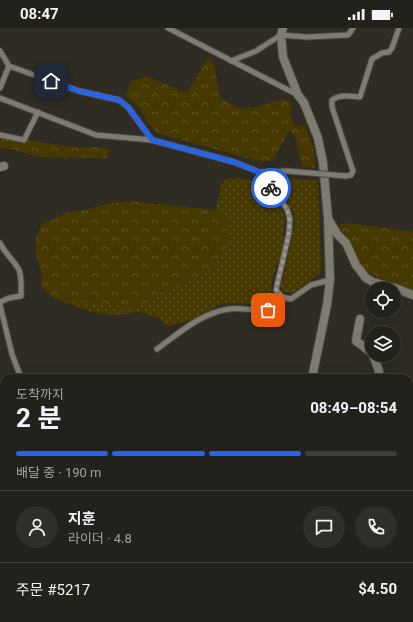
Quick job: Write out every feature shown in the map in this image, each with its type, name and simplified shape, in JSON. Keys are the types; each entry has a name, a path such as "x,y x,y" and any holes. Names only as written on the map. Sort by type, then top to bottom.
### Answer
{"street":[{"path":"282,32 283,58 318,138 323,163 328,218 330,280 327,305 313,374"},
{"path":"328,218 337,234 346,243 356,265 366,278 373,282 413,295"},
{"path":"360,319 356,341 365,348"},
{"path":"376,362 380,371 379,374"}],"lane":[{"path":"168,28 298,95"},
{"path":"231,61 256,51 282,32 307,37 348,35 353,28"},
{"path":"0,98 96,135 152,140 234,162 259,172 286,171 346,176 351,175 353,171 332,107 332,100 336,97 349,95 360,97 372,59 389,52 392,48 399,28"},
{"path":"0,51 9,66 79,91 119,100 128,107 152,140"},
{"path":"0,88 9,66"},
{"path":"0,135 24,140 38,112"},
{"path":"259,172 287,209 290,219 289,233 276,290 282,297 291,299 311,285 330,280"},
{"path":"0,243 4,251 19,270 21,278 21,296 9,298 0,303 12,354 20,374"},
{"path":"157,349 193,323 211,314 230,308 268,310 275,306 282,297"}],"green space":[{"path":"208,58 214,64 220,98 241,109 257,107 284,99 292,104 290,115 295,126 305,126 314,151 315,168 302,167 296,138 290,130 272,161 258,161 157,133 146,120 139,107 126,96 130,83 145,76 187,93"},
{"path":"0,136 73,147 102,147 110,150 107,158 39,157 11,149 0,148"},
{"path":"267,177 318,180 321,270 319,274 293,293 284,293 281,286 295,224 294,213 278,190 269,182"},
{"path":"238,178 252,180 263,186 282,209 285,221 282,251 272,279 270,308 243,303 224,303 191,320 168,326 158,318 140,312 116,315 91,312 54,298 133,307 213,268 228,220 216,210 221,184 226,179"},
{"path":"127,201 216,210 228,220 226,248 213,268 133,307 54,298 42,287 41,270 36,255 36,238 42,224 68,212 86,210 106,204"},
{"path":"349,223 413,232 413,291 401,286 401,282 390,282 377,278 367,272 361,264 354,248 338,225"}],"way so far":[{"path":"268,310 275,306 282,297 276,290 289,233 290,219 287,209 271,188"}],"route":[{"path":"51,81 79,91 119,100 128,107 152,140 234,162 259,172 271,188"}]}
